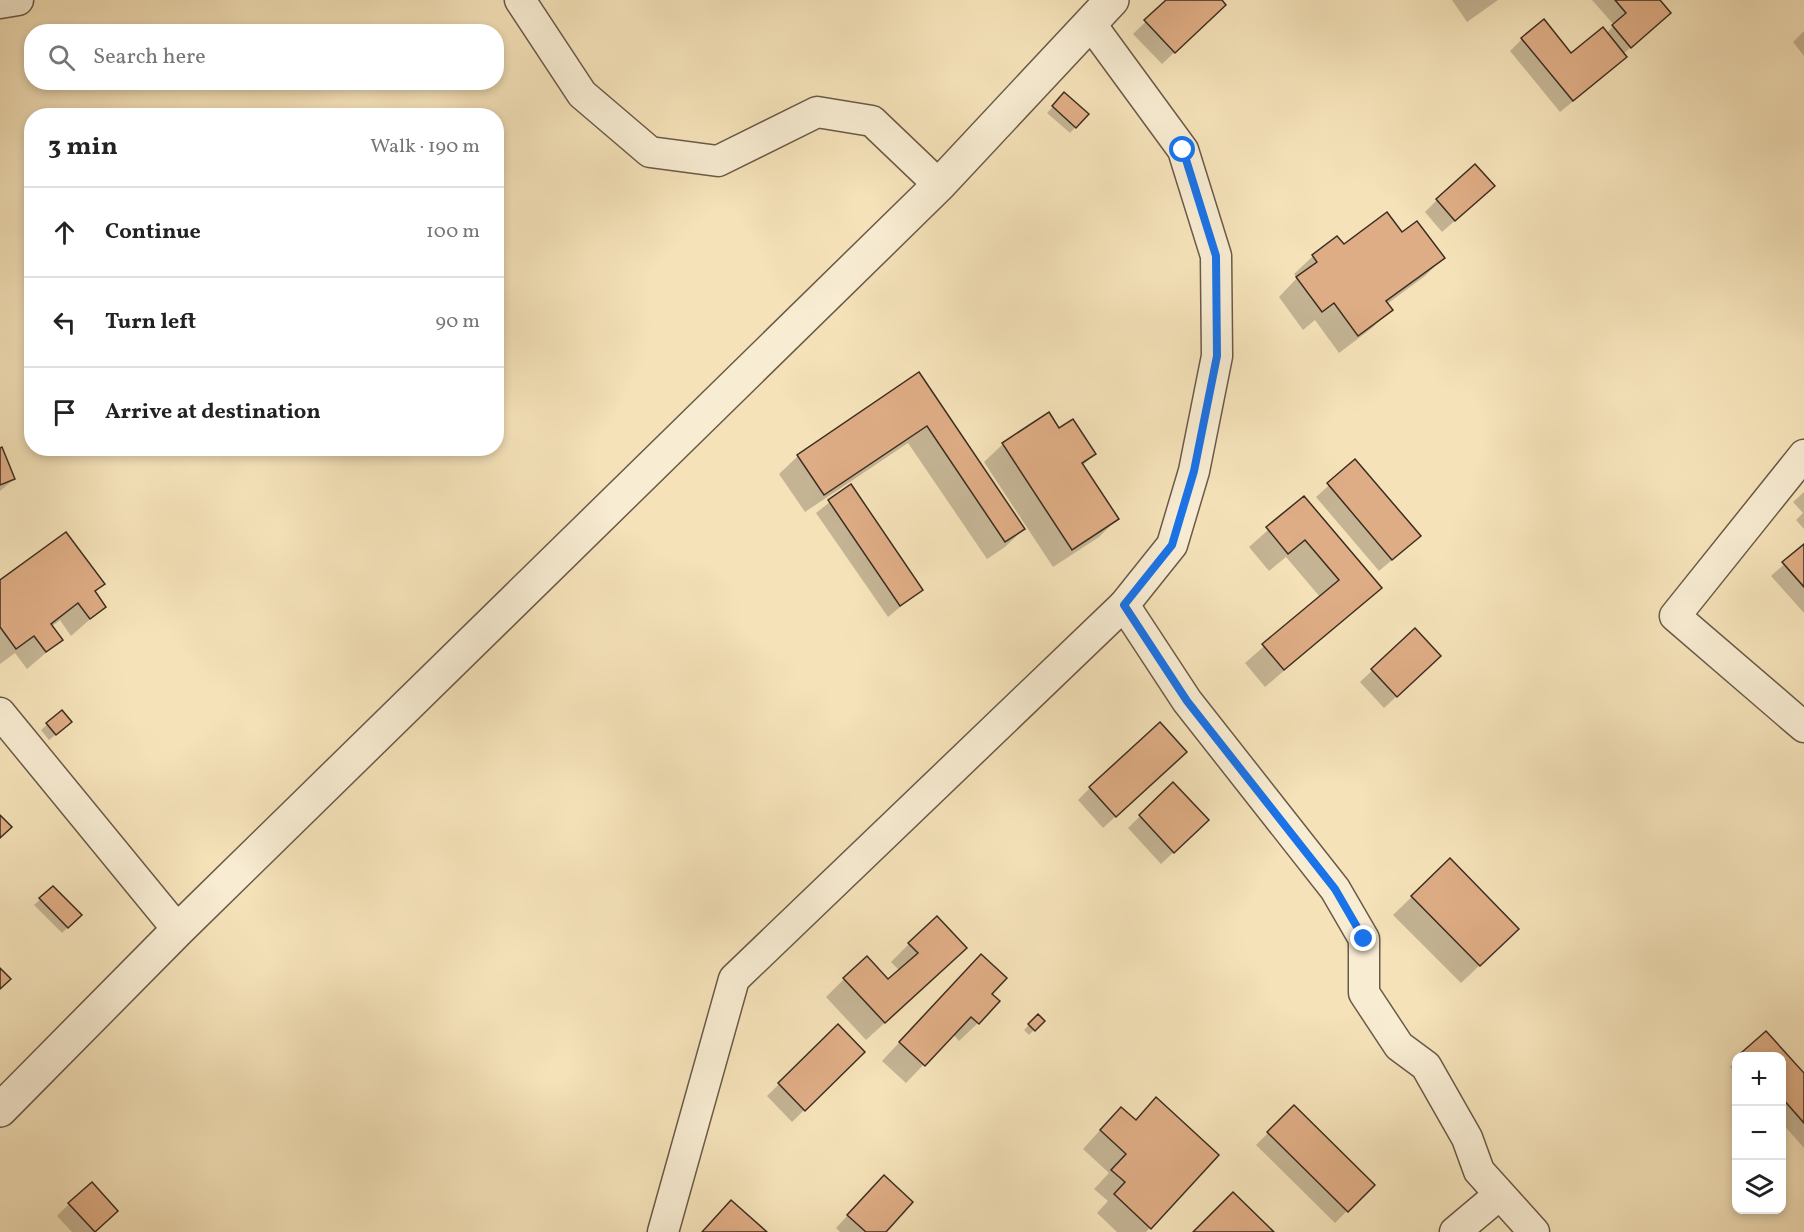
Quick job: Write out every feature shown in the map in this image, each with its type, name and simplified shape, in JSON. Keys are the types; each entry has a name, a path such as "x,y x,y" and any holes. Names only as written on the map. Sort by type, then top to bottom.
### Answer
{"street":[{"path":"0,3 18,0"},
{"path":"520,0 582,94 650,152 718,161 817,112 872,121 939,185"},
{"path":"0,1110 178,930 939,185 1112,0"},
{"path":"663,1232 734,979 1124,605 1172,545 1194,471 1217,356 1216,256 1183,150 1090,23"},
{"path":"1804,455 1675,616 1804,727"},
{"path":"1124,605 1187,701 1335,889 1364,939 1364,993 1400,1046 1426,1066 1467,1138 1479,1171 1534,1232"},
{"path":"0,713 178,930"},
{"path":"1455,1232 1499,1195"}],"building":[{"path":"1166,0 1222,0 1226,5 1175,53 1144,20"},
{"path":"1615,0 1660,0 1671,13 1631,48 1612,25 1626,13"},
{"path":"1544,19 1571,53 1603,27 1627,57 1573,101 1521,38"},
{"path":"1064,92 1089,114 1076,128 1052,106"},
{"path":"1475,164 1495,186 1455,221 1436,199"},
{"path":"1387,212 1402,232 1417,221 1445,258 1386,301 1393,310 1358,336 1334,303 1322,312 1296,277 1317,262 1312,255 1337,236 1344,244"},
{"path":"919,372 1025,529 1005,542 927,426 824,495 797,455"},
{"path":"1049,412 1059,428 1073,419 1096,454 1082,463 1119,519 1072,550 1002,443"},
{"path":"2,447 15,479 0,485 0,448"},
{"path":"1355,459 1421,536 1392,560 1327,483"},
{"path":"851,484 923,590 900,606 828,500"},
{"path":"1304,496 1382,588 1284,670 1262,644 1339,580 1305,540 1288,554 1266,527"},
{"path":"66,532 105,584 95,591 106,607 90,619 78,603 51,624 63,640 46,652 34,636 16,649 0,627 0,580"},
{"path":"1804,544 1804,587 1782,562"},
{"path":"1415,628 1441,656 1397,697 1371,669"},
{"path":"62,710 72,722 56,735 46,723"},
{"path":"1160,722 1187,752 1116,817 1089,787"},
{"path":"1173,782 1209,820 1174,853 1139,815"},
{"path":"0,815 12,827 0,838"},
{"path":"1450,858 1519,929 1480,966 1411,896"},
{"path":"53,886 82,915 68,928 39,898"},
{"path":"937,916 967,948 885,1023 843,978 867,956 888,979 918,953 908,943"},
{"path":"981,954 1007,978 992,994 1000,1001 979,1024 971,1017 925,1066 899,1042"},
{"path":"0,968 11,979 0,989"},
{"path":"1038,1014 1045,1021 1035,1031 1028,1024"},
{"path":"838,1024 865,1052 805,1111 778,1083"},
{"path":"1766,1031 1785,1052 1742,1052"},
{"path":"1786,1053 1804,1073 1804,1123 1786,1103"},
{"path":"1156,1097 1219,1155 1151,1229 1114,1194 1125,1182 1111,1170 1126,1154 1100,1130 1121,1107 1136,1120"},
{"path":"1294,1105 1375,1185 1348,1212 1267,1132"},
{"path":"884,1175 913,1202 886,1232 866,1232 847,1215"},
{"path":"92,1182 118,1211 95,1232 68,1203"},
{"path":"1233,1192 1274,1232 1193,1232"},
{"path":"731,1200 767,1232 702,1232"}],"route":[{"path":"1183,150 1216,256 1217,356 1194,471 1172,545 1124,605 1187,701 1335,889 1364,939"}]}
